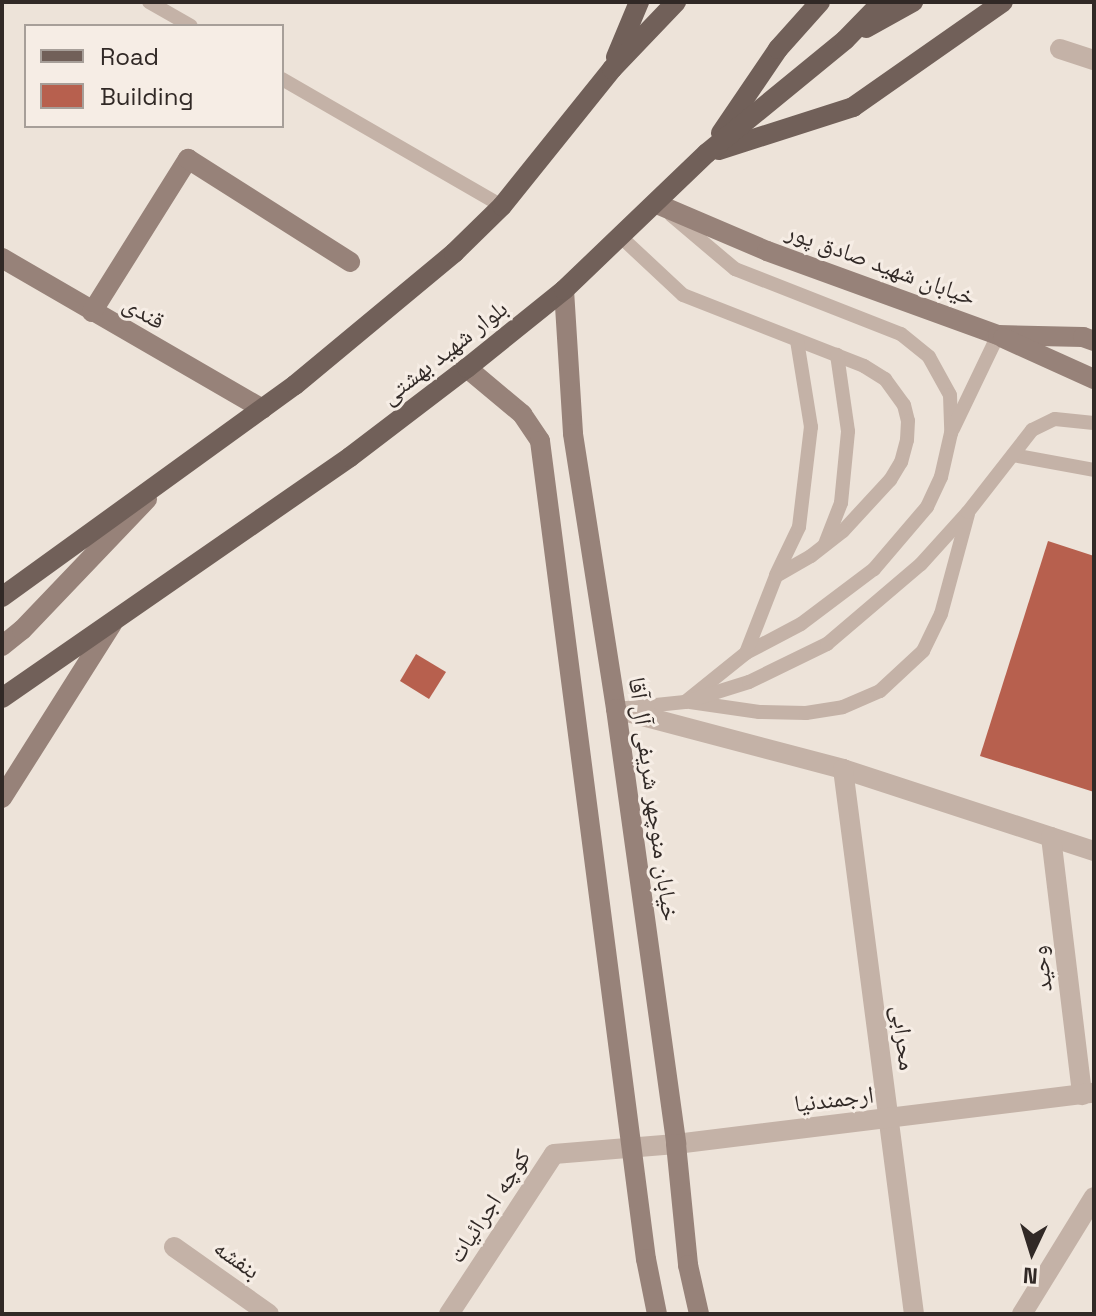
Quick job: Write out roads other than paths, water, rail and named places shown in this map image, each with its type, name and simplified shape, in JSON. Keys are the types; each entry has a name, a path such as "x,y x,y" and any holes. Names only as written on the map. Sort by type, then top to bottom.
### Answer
{"main road":[{"path":"612,69 639,2"},
{"path":"2,597 262,409 454,253 502,206 612,69 676,2"},
{"path":"707,153 778,49 820,2"},
{"name":"بلوار شهید بهشتی","path":"2,698 350,457 467,368 564,290 622,238 707,153 845,40 882,2"},
{"path":"845,40 894,2"},
{"path":"845,40 913,2"},
{"path":"707,153 853,107 1003,2"},
{"path":"92,312 188,159 350,262"},
{"name":"خیابان شهید صادق پور","path":"657,204 767,251 998,335 1083,337 1094,341"},
{"name":"قندی","path":"2,258 262,409"},
{"name":"خیابان منوچهر شریفی آل آقا","path":"564,290 573,434 616,709 676,1144 688,1265 699,1314"},
{"path":"998,335 1094,379"},
{"path":"467,368 522,414 540,441 635,1148 646,1259 657,1314"},
{"path":"2,646 22,630 172,473"},
{"path":"2,798 112,624"}],"street":[{"path":"1060,49 1094,60"},
{"path":"616,709 843,769 1094,851"},
{"name":"محرابی","path":"843,769 914,1314"},
{"name":"وحید","path":"1051,837 1088,1094"},
{"name":"ارجمندنیا","path":"635,1148 1088,1094"},
{"name":"کوچه اجرائیات","path":"449,1314 554,1154 635,1148"},
{"path":"1022,1314 1094,1197"},
{"name":"بنفشه","path":"174,1247 269,1314"}],"lane":[{"path":"149,2 188,24"},
{"path":"284,80 502,206"},
{"path":"657,204 735,269 901,334 929,357 950,395 951,433"},
{"path":"622,238 683,295 837,355 885,379 904,405 908,431 901,462 890,480 860,515 824,548 776,576"},
{"path":"685,702 746,653 801,624 832,603 890,553 927,507 941,477 951,433 998,335"},
{"path":"746,653 799,527 811,427 797,341"},
{"path":"824,548 841,503 848,431 837,355"},
{"path":"616,709 685,702 749,682 827,644 891,592 968,512 1032,430 1042,423 1070,418 1094,423"},
{"path":"1013,455 1094,470"},
{"path":"685,702 759,712 806,713 843,707 880,691 923,651 941,614 968,512"}]}
